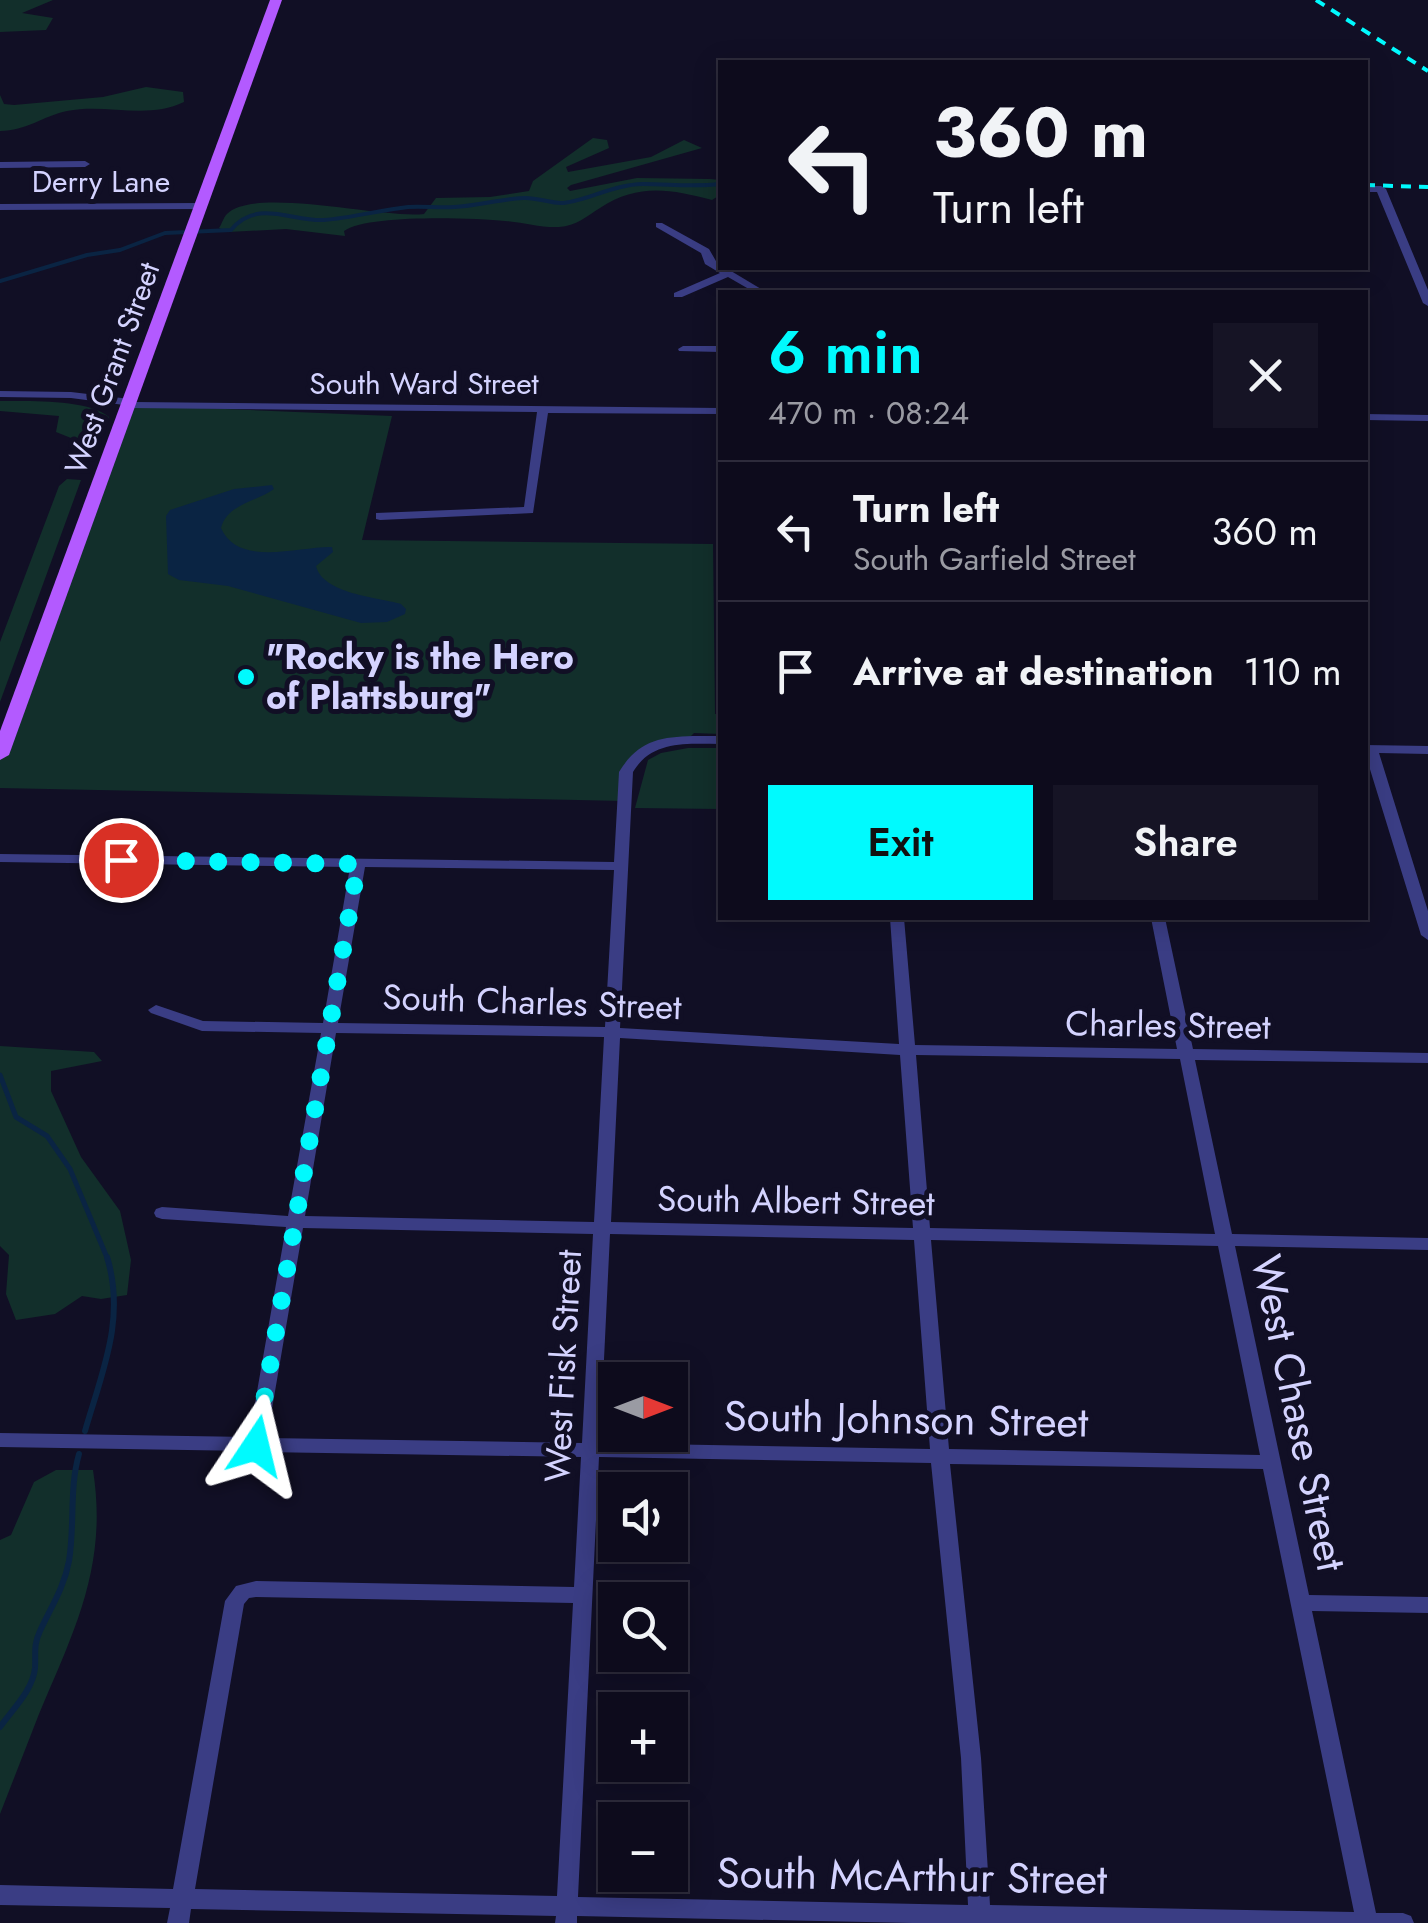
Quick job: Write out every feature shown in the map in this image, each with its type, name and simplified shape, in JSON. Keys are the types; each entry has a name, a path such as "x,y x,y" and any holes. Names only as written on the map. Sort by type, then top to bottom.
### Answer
{"main road":[{"name":"West Grant Street","path":"0,755 276,0"}],"street":[{"name":"Derry Lane","path":"0,165 86,164"},
{"path":"1368,189 1380,189 1428,302"},
{"name":"Derry Lane","path":"0,207 201,206"},
{"path":"658,226 705,251 718,252"},
{"path":"705,251 709,262 718,268"},
{"path":"720,270 756,290"},
{"path":"678,295 726,274"},
{"path":"682,348 718,349"},
{"name":"South Ward Street","path":"0,394 71,395 129,403 718,410"},
{"path":"380,516 530,510 543,409"},
{"path":"1368,418 1428,418"},
{"name":"West Fisk Street","path":"567,1913 618,866 627,767 642,750 678,740 718,740"},
{"path":"1428,750 1368,750 1428,935"},
{"path":"0,858 618,866"},
{"path":"256,1446 358,864"},
{"path":"897,920 940,1458 970,1758 979,1920"},
{"name":"West Chase Street","path":"1158,920 1367,1923"},
{"name":"South Charles Street","path":"156,1010 202,1026 610,1032 908,1050"},
{"name":"Charles Street","path":"908,1050 1428,1058"},
{"name":"South Albert Street","path":"162,1213 296,1222 1428,1244"},
{"name":"South Johnson Street","path":"0,1440 1270,1462"},
{"path":"178,1923 235,1601 243,1592 256,1588 584,1595"},
{"path":"1301,1603 1428,1604"},
{"name":"South McArthur Street","path":"0,1895 567,1913 1403,1923"}],"green space":[{"path":"0,0 53,0 22,13 53,18 46,30 0,32"},
{"path":"146,87 183,92 184,102 156,110 67,111 18,129 0,131 0,95 4,104 14,105 103,97"},
{"path":"593,138 607,140 609,148 566,167 568,172 651,157 684,140 702,148 567,188 570,191 637,178 710,179 718,180 718,196 712,200 668,191 641,192 614,200 576,223 559,227 446,218 375,222 344,231 345,236 286,229 228,232 219,228 227,214 242,206 290,203 424,214 436,198 490,197 529,191 533,181"},
{"path":"0,401 73,404 109,417 100,437 76,440 56,432 59,416 0,411"},
{"path":"129,405 392,416 362,540 713,544 718,734 694,733 687,740 637,754 624,801 0,788 0,755"},
{"path":"67,479 81,480 0,702 0,642 59,486"},
{"path":"718,748 718,809 635,808 648,760 661,753"},
{"path":"0,1046 94,1052 102,1061 51,1071 51,1091 81,1157 120,1211 131,1260 127,1295 101,1299 82,1296 55,1314 16,1320 6,1294 9,1255 0,1246"},
{"path":"56,1470 93,1470 96,1536 92,1567 76,1624 0,1814 0,1540 11,1535 34,1482"}],"water":[{"path":"272,485 274,489 236,509 224,520 221,528 229,540 255,551 332,547 333,552 316,566 329,583 401,604 405,614 387,622 361,623 228,586 179,580 168,574 166,516 170,510 234,489"}],"waterway":[{"path":"0,281 87,255 120,250 165,233 231,230 241,220 263,213 324,220 408,207 463,206 523,198 569,202 632,185 718,184"},
{"path":"0,1075 16,1117 47,1136 70,1169 107,1258"},
{"path":"85,1431 113,1324 107,1258"},
{"path":"0,1727 30,1684 38,1636 67,1571 79,1454"}],"railway":[{"path":"1316,0 1428,71"},
{"path":"1368,185 1428,187"}],"place":[{"name":"\"Rocky is the Hero of Plattsburg\"","path":"246,677"}],"route":[{"path":"121,860 358,864 256,1446"}]}
